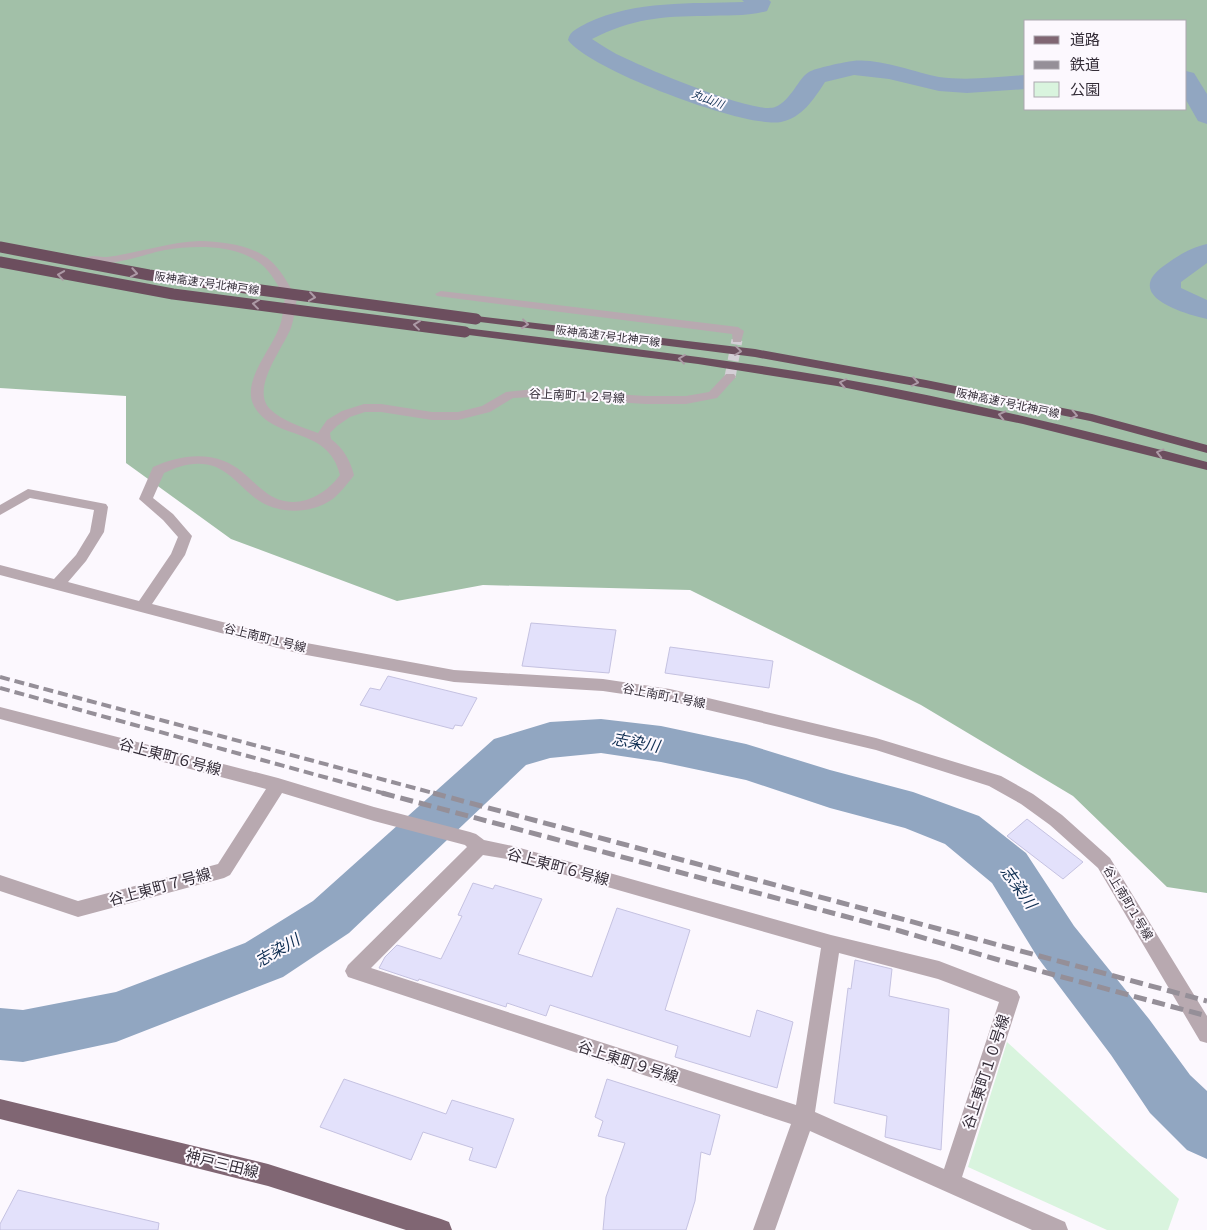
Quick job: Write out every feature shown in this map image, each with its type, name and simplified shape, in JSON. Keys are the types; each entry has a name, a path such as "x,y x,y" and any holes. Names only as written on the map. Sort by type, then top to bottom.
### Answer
{"highway":[{"name":"阪神高速7号北神戸線","path":"0,247 149,275 476,319 774,356 926,384 1072,414 1207,448"},
{"name":"阪神高速7号北神戸線","path":"0,262 51,273 228,301 695,361 837,382 999,414 1207,466"}],"main road":[{"name":"神戸三田線","path":"0,1109 268,1175 441,1230"}],"street":[{"path":"0,247 66,259 103,262 165,247 212,245 238,250 259,257 272,268 291,298 285,328 262,370 258,397 262,409 275,418 325,441 338,450 347,475 334,491 311,506 282,506 262,496 244,478 216,463 191,459 177,461 158,470 146,499 185,536 178,555 142,606"},
{"path":"442,294 738,332 737,340"},
{"name":"谷上南町１２号線","path":"325,441 324,432 332,423 346,414 364,408 381,408 432,416 458,416 486,409 510,396 535,392 646,400 686,400 713,395 730,377"},
{"path":"0,512 28,493 101,507 97,532 81,558 57,585"},
{"name":"谷上南町１号線","path":"0,570 301,648 454,676 602,685 670,695 876,744 995,781 1027,799 1056,820 1104,863 1207,1034"},
{"name":"谷上東町６号線","path":"0,712 278,785 374,814 470,839 479,848 514,853 832,943"},
{"name":"谷上東町７号線","path":"0,883 78,909 224,870 278,785"},
{"name":"谷上東町９号線","path":"479,848 355,971 804,1118 1057,1230"},
{"path":"764,1230 804,1118 832,943"},
{"name":"谷上東町１０号線","path":"832,943 939,970 1010,997 950,1182"}],"green space":[{"path":"0,0 1207,0 1207,893 1167,887 1073,796 921,705 690,590 483,585 397,601 231,539 126,463 126,396 0,388"},
{"path":"1007,1042 1179,1199 1168,1230 1107,1230 968,1167"}],"building":[{"path":"531,623 616,630 609,673 522,666"},
{"path":"670,647 773,661 769,688 665,673"},
{"path":"388,676 477,698 462,726 455,725 453,729 360,705 370,688 380,690"},
{"path":"1027,819 1083,862 1063,879 1007,836"},
{"path":"473,883 493,889 495,885 542,899 518,954 592,977 617,908 690,930 665,1010 750,1037 757,1010 793,1022 777,1088 675,1057 678,1046 550,1005 546,1016 507,1003 506,1007 379,968 385,957 397,945 441,959 462,916 458,915"},
{"path":"855,960 892,969 889,996 949,1009 941,1150 885,1137 887,1116 834,1103 848,988 851,989"},
{"path":"344,1079 446,1114 452,1100 514,1119 496,1168 469,1160 473,1148 423,1132 411,1160 320,1127"},
{"path":"607,1079 720,1115 710,1155 701,1152 695,1201 686,1230 603,1230 606,1197 625,1143 598,1136 603,1121 595,1117"},
{"path":"18,1190 159,1223 158,1230 0,1230 0,1224"}],"waterway":[{"name":"丸山川","path":"753,0 760,2 759,6 753,8 684,9 644,12 602,25 580,36 579,40 616,63 654,79 702,98 767,116 779,115 791,108 816,77 854,68 889,72 939,84 967,86 1024,82"},
{"name":"丸山川","path":"1187,80 1207,116"},
{"name":"丸山川","path":"1207,253 1196,257 1165,279 1166,292 1186,303 1207,310"},
{"name":"志染川","path":"0,1034 23,1036 116,1017 264,960 331,917 510,752 550,740 601,736 661,744 746,762 830,789 913,811 962,830 1009,868 1056,942 1130,1037 1170,1094 1207,1130"}],"tunnel":[{"path":"730,377 737,340"}],"railway":[{"path":"0,677 437,794"},
{"path":"0,688 386,794"},
{"path":"382,793 900,931 999,960 1207,1016"},
{"path":"433,793 1207,1001"}]}
